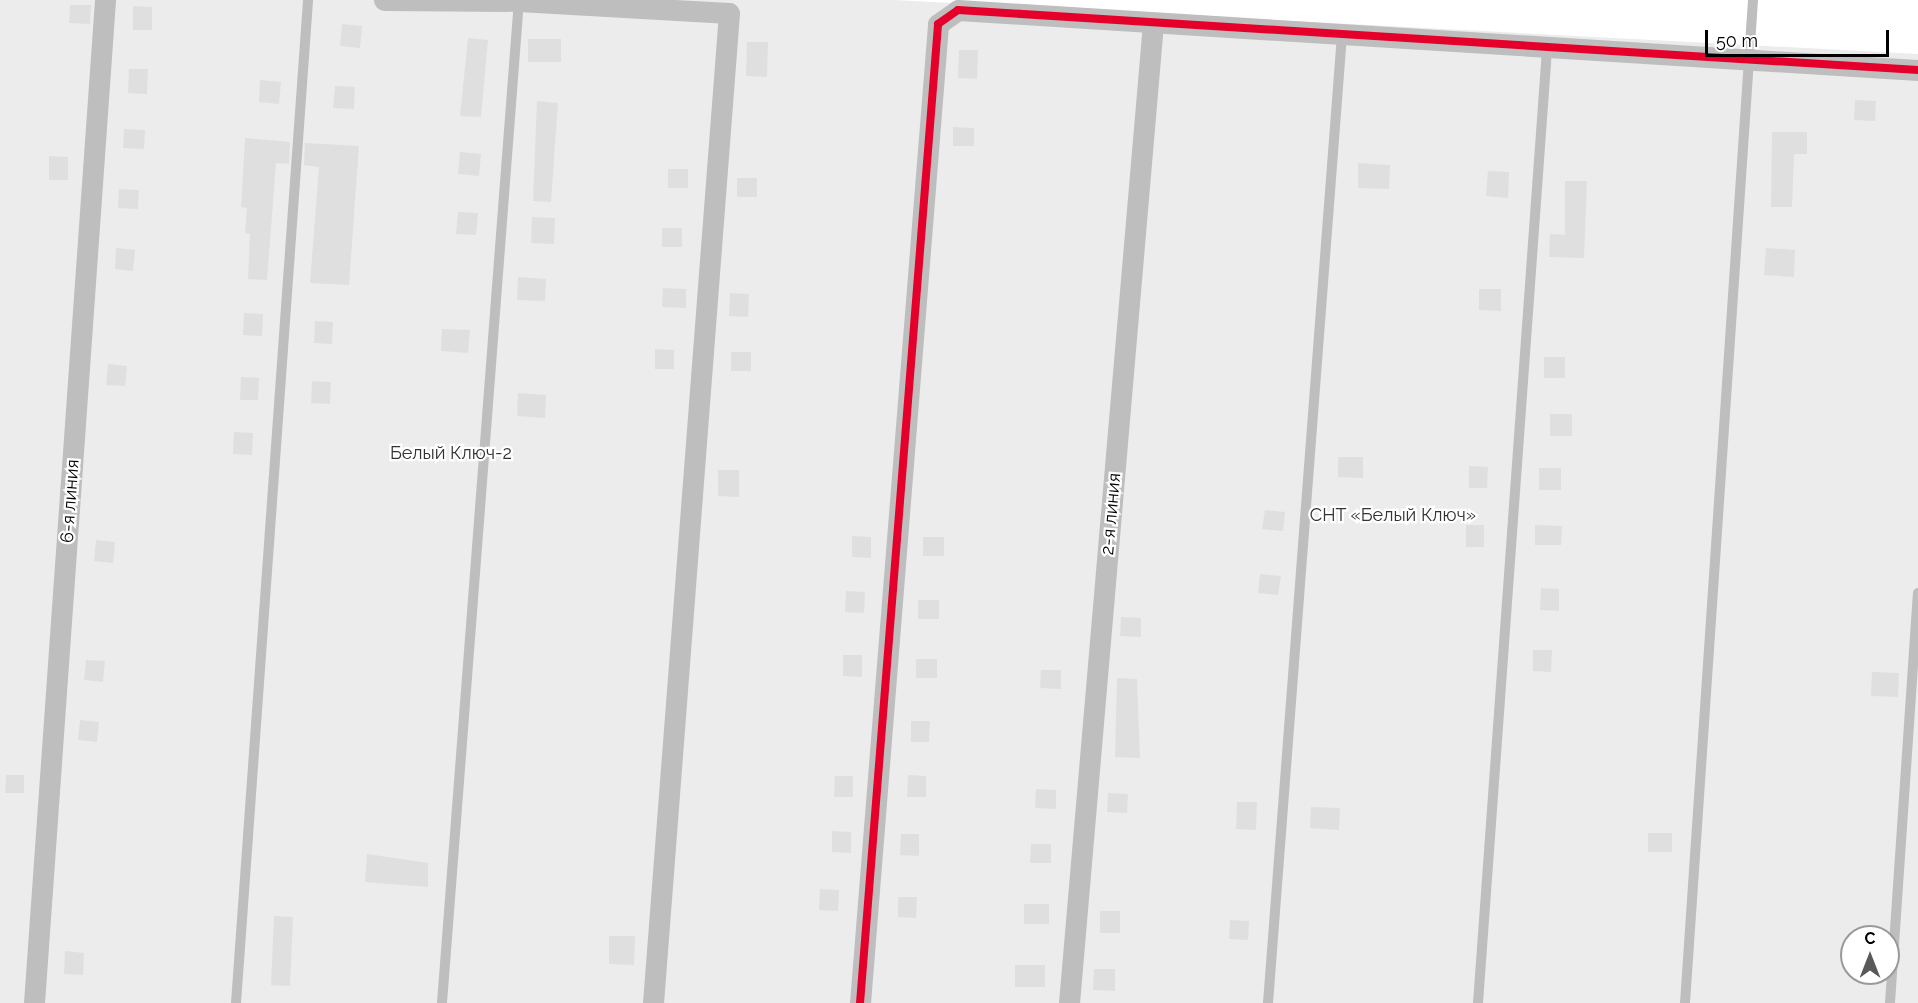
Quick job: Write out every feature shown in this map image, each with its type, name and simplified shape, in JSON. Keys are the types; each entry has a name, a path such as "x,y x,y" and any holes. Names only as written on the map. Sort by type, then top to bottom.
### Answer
{"street":[{"name":"6-я линия","path":"34,1003 105,0"},
{"path":"384,0 519,1 729,13 653,1003"},
{"path":"860,1003 938,24 958,9 1153,24 1918,70"},
{"name":"2-я линия","path":"1069,1003 1153,24"}],"lane":[{"path":"236,1003 308,0"},
{"path":"1685,1003 1752,60 1753,0"},
{"path":"442,1003 519,1"},
{"path":"1268,1003 1342,35"},
{"path":"1478,1003 1547,49"},
{"path":"1890,1003 1918,593"}],"green space":[{"path":"0,0 894,0 1918,54 1918,1003 0,1003"}],"building":[{"path":"70,5 91,5 90,24 69,23"},
{"path":"133,6 152,7 152,30 133,30"},
{"path":"342,24 362,26 360,48 340,46"},
{"path":"468,38 488,40 481,117 460,116"},
{"path":"528,39 561,39 561,62 528,62"},
{"path":"747,42 768,42 767,77 746,76"},
{"path":"959,50 978,50 977,79 958,78"},
{"path":"129,69 148,69 147,94 128,93"},
{"path":"260,80 281,82 279,104 259,102"},
{"path":"335,86 355,87 354,109 333,108"},
{"path":"1855,100 1876,101 1875,121 1854,120"},
{"path":"537,101 558,103 551,202 533,201"},
{"path":"953,127 974,128 974,146 953,146"},
{"path":"124,129 145,130 144,149 123,148"},
{"path":"1772,132 1807,132 1807,154 1794,154 1792,207 1771,207"},
{"path":"245,138 290,142 289,164 276,163 267,280 248,279 250,234 245,233 247,208 241,207"},
{"path":"305,143 359,146 349,285 310,283 319,167 304,165"},
{"path":"460,152 481,154 479,176 458,174"},
{"path":"49,156 68,157 68,180 49,180"},
{"path":"1358,163 1390,165 1389,189 1358,188"},
{"path":"668,169 688,169 688,188 668,188"},
{"path":"1488,171 1509,172 1508,198 1486,196"},
{"path":"737,178 757,178 757,197 737,197"},
{"path":"1565,181 1587,181 1584,258 1549,257 1550,234 1565,235"},
{"path":"119,189 139,190 138,209 118,208"},
{"path":"458,212 478,213 476,235 456,234"},
{"path":"532,217 555,218 554,244 531,243"},
{"path":"662,228 682,228 682,247 662,247"},
{"path":"116,248 135,250 133,271 115,269"},
{"path":"1766,248 1795,250 1794,277 1764,275"},
{"path":"518,277 546,279 545,301 517,300"},
{"path":"663,288 686,289 686,308 662,307"},
{"path":"1479,289 1501,289 1501,311 1479,310"},
{"path":"730,293 749,294 748,317 729,316"},
{"path":"244,313 263,314 262,336 243,335"},
{"path":"315,321 333,322 332,344 314,343"},
{"path":"442,329 470,330 468,353 441,351"},
{"path":"655,349 674,350 674,369 655,369"},
{"path":"731,352 751,352 751,371 731,371"},
{"path":"1544,357 1565,357 1565,378 1544,378"},
{"path":"108,364 127,366 125,386 106,385"},
{"path":"241,377 259,378 258,400 240,400"},
{"path":"312,381 331,382 330,404 311,403"},
{"path":"518,393 546,395 545,418 517,416"},
{"path":"1550,414 1572,414 1572,436 1550,436"},
{"path":"234,432 253,433 252,455 233,454"},
{"path":"1338,457 1363,457 1363,478 1338,477"},
{"path":"1469,466 1488,467 1487,488 1469,488"},
{"path":"1539,468 1561,468 1561,490 1539,490"},
{"path":"718,470 739,470 739,497 718,496"},
{"path":"1265,510 1285,512 1283,531 1262,529"},
{"path":"1466,525 1484,525 1484,547 1466,547"},
{"path":"1535,525 1562,526 1561,545 1535,545"},
{"path":"852,536 871,537 871,558 852,557"},
{"path":"923,537 944,537 944,556 923,556"},
{"path":"96,540 115,542 113,563 94,561"},
{"path":"1260,574 1281,576 1278,595 1258,593"},
{"path":"1541,588 1559,589 1559,611 1540,610"},
{"path":"846,591 865,592 864,613 845,612"},
{"path":"918,600 939,600 939,619 918,619"},
{"path":"1121,617 1141,618 1141,637 1120,636"},
{"path":"1533,650 1552,650 1551,672 1533,671"},
{"path":"843,655 862,655 862,677 843,676"},
{"path":"916,659 937,659 937,678 916,678"},
{"path":"86,660 105,661 103,682 84,680"},
{"path":"1041,670 1061,670 1061,689 1040,688"},
{"path":"1872,672 1899,673 1898,697 1871,696"},
{"path":"1117,678 1137,679 1140,758 1115,757"},
{"path":"80,720 99,722 97,742 78,740"},
{"path":"911,721 930,721 929,742 911,742"},
{"path":"6,775 24,775 24,793 5,793"},
{"path":"908,775 926,776 926,797 907,797"},
{"path":"835,776 853,776 853,797 834,797"},
{"path":"1036,789 1056,790 1056,809 1035,808"},
{"path":"1108,793 1128,794 1127,813 1107,812"},
{"path":"1237,802 1257,802 1256,830 1236,829"},
{"path":"1311,807 1340,808 1339,830 1310,828"},
{"path":"832,831 851,832 851,853 832,852"},
{"path":"1648,833 1672,833 1672,852 1648,852"},
{"path":"901,834 919,834 919,856 900,855"},
{"path":"1031,844 1051,844 1051,863 1030,863"},
{"path":"367,854 428,863 428,887 365,882"},
{"path":"820,889 839,890 838,911 819,910"},
{"path":"898,897 917,897 916,918 898,917"},
{"path":"1024,904 1049,904 1049,924 1024,924"},
{"path":"1100,911 1120,911 1120,933 1100,933"},
{"path":"274,916 293,917 290,986 271,985"},
{"path":"1230,920 1249,921 1248,940 1229,939"},
{"path":"609,936 635,936 634,965 609,964"},
{"path":"65,951 84,953 83,975 64,974"},
{"path":"1015,965 1045,965 1045,987 1015,987"},
{"path":"1094,969 1115,969 1115,991 1093,990"}],"transit line":[{"path":"860,1003 938,24 958,10 1918,70"}],"park label":[{"name":"Белый Ключ-2","path":"451,453"},
{"name":"СНТ «Белый Ключ»","path":"1393,515"}]}
